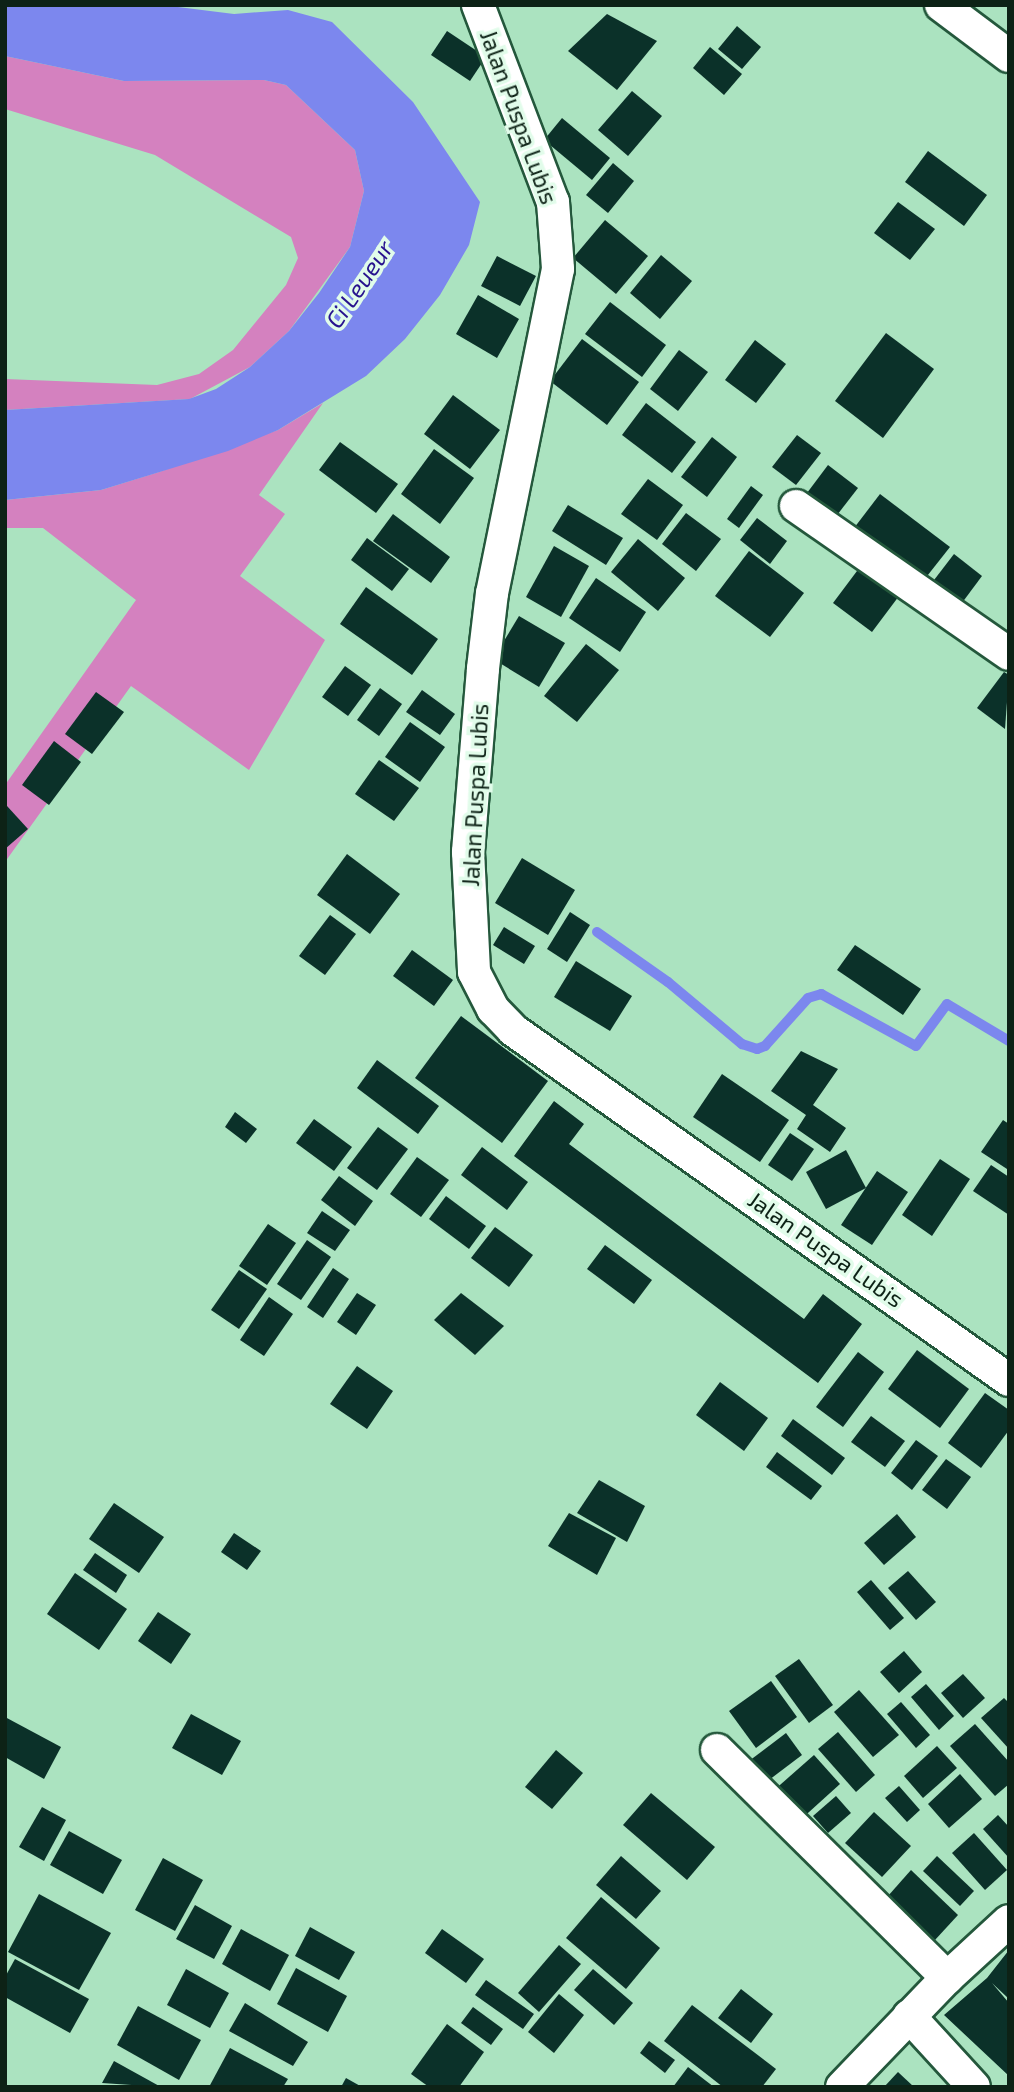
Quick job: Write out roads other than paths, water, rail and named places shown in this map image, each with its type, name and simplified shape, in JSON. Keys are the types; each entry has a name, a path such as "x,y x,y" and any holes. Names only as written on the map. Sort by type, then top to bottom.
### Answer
{"street":[{"name":"Jalan Puspa Lubis","path":"478,5 553,202 558,269 547,338 527,410 483,669 468,852 474,972 493,1009 513,1030 1009,1380"},
{"path":"941,5 1009,56"},
{"path":"796,506 1009,654"},
{"path":"717,1750 947,1978"},
{"path":"842,2087 947,1978 1009,1921"},
{"path":"909,2016 974,2087"}],"water":[{"name":"Ci Leueur","path":"5,5 162,5 234,14 288,10 332,22 413,102 480,202 469,245 440,295 405,339 366,376 278,430 228,451 101,490 5,500 5,410 189,399 216,389 250,367 289,331 319,293 350,247 364,191 355,150 286,85 264,80 124,81 5,56"}],"waterway":[{"path":"597,932 668,982 742,1044 757,1049 765,1046 808,998 821,994 916,1046 947,1004 1009,1041"}]}
